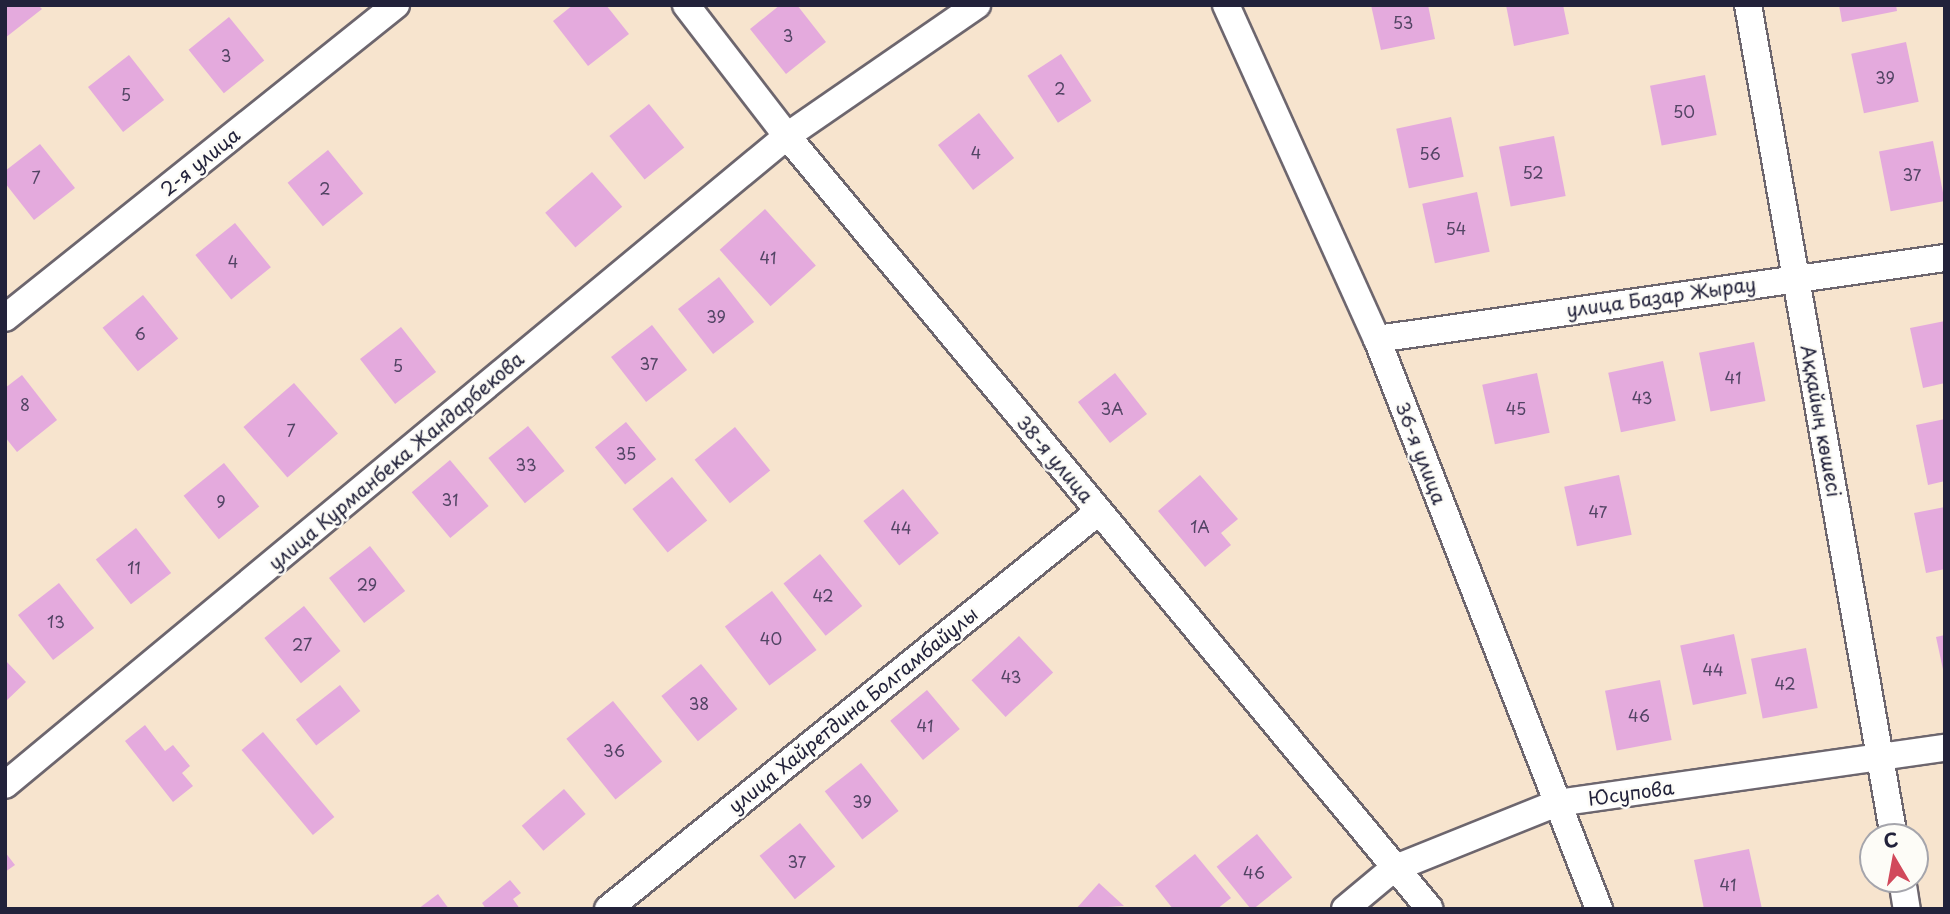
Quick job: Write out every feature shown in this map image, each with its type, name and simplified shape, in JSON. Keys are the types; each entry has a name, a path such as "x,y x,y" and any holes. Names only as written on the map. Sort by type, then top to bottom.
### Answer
{"street":[{"name":"2-я улица","path":"5,318 396,5"},
{"name":"38-я улица","path":"686,5 787,136 1393,869 1430,909"},
{"name":"улица Курманбека Жандарбекова","path":"5,785 787,136 977,5"},
{"name":"36-я улица","path":"1226,5 1377,339 1599,909"},
{"name":"Аққайың көшесі","path":"1748,5 1893,823"},
{"name":"улица Базар Жырау","path":"1377,339 1945,258"},
{"name":"улица Хайретдина Болгамбайулы","path":"608,909 1098,512"},
{"name":"Юсупова","path":"1345,909 1393,869 1557,803 1945,748"}],"building":[{"path":"5,5 38,5 42,9 5,38"},
{"path":"573,5 606,5 629,34 588,66 553,21"},
{"path":"780,5 797,5 826,42 786,74 750,29"},
{"path":"1371,5 1428,5 1435,39 1381,50"},
{"path":"1506,5 1563,5 1569,34 1514,46"},
{"path":"1839,5 1896,5 1897,11 1842,22"},
{"path":"229,17 264,61 224,93 189,50"},
{"path":"1906,42 1919,102 1864,113 1851,54"},
{"path":"1061,54 1091,101 1058,123 1027,76"},
{"path":"129,55 164,100 123,132 88,87"},
{"path":"1705,75 1717,135 1662,146 1650,86"},
{"path":"649,104 684,148 645,180 609,136"},
{"path":"979,113 1014,158 973,190 938,145"},
{"path":"1451,117 1464,177 1409,188 1396,129"},
{"path":"1554,136 1566,196 1511,207 1499,147"},
{"path":"1933,141 1945,201 1891,211 1879,151"},
{"path":"40,144 75,188 34,220 5,183 5,171"},
{"path":"328,150 363,194 323,226 288,183"},
{"path":"592,172 622,207 575,247 545,213"},
{"path":"1477,192 1490,252 1435,263 1422,204"},
{"path":"765,209 816,265 771,306 720,250"},
{"path":"235,223 271,267 231,299 195,255"},
{"path":"719,277 754,322 713,354 678,309"},
{"path":"143,295 178,339 138,371 103,328"},
{"path":"1945,321 1945,383 1923,388 1910,328"},
{"path":"652,325 687,370 646,402 611,357"},
{"path":"401,327 436,372 395,404 360,359"},
{"path":"1754,342 1765,401 1710,412 1699,353"},
{"path":"1663,361 1676,421 1621,432 1608,373"},
{"path":"1115,373 1147,414 1110,443 1078,402"},
{"path":"1537,373 1550,433 1495,444 1482,385"},
{"path":"22,375 57,420 17,452 5,437 5,388"},
{"path":"294,383 338,434 287,478 243,427"},
{"path":"1945,419 1945,481 1928,485 1916,425"},
{"path":"626,422 656,459 625,484 595,447"},
{"path":"528,426 565,471 525,503 488,458"},
{"path":"735,427 770,471 730,503 695,460"},
{"path":"450,460 489,506 450,538 412,492"},
{"path":"224,463 259,507 219,539 184,496"},
{"path":"1200,475 1238,519 1221,533 1231,545 1205,567 1158,511"},
{"path":"1619,475 1632,535 1577,546 1564,487"},
{"path":"672,477 707,521 668,553 632,509"},
{"path":"903,489 939,533 899,565 863,521"},
{"path":"1945,507 1945,569 1926,573 1914,513"},
{"path":"136,528 171,573 131,604 96,559"},
{"path":"370,546 405,591 364,623 329,578"},
{"path":"820,554 862,606 826,636 783,584"},
{"path":"59,583 94,628 53,660 18,615"},
{"path":"772,591 817,650 769,686 725,627"},
{"path":"304,606 341,651 301,683 264,638"},
{"path":"1734,634 1747,694 1693,705 1680,645"},
{"path":"1945,635 1945,674 1944,674 1936,637"},
{"path":"1019,636 1053,673 1006,717 971,680"},
{"path":"1806,648 1818,708 1763,719 1751,659"},
{"path":"5,660 26,682 5,702"},
{"path":"701,664 738,709 698,741 661,696"},
{"path":"1660,680 1672,740 1617,751 1605,691"},
{"path":"340,685 360,711 316,745 296,719"},
{"path":"927,690 960,729 923,760 890,721"},
{"path":"613,701 662,762 615,799 566,739"},
{"path":"145,725 165,751 173,745 190,766 182,773 193,786 173,802 125,741"},
{"path":"263,732 334,817 313,835 242,750"},
{"path":"861,763 899,811 862,839 825,791"},
{"path":"564,789 586,814 543,851 522,826"},
{"path":"800,823 835,867 795,899 760,856"},
{"path":"1257,834 1292,878 1251,909 1217,867"},
{"path":"1749,849 1762,909 1704,909 1694,860"},
{"path":"5,852 15,865 5,872"},
{"path":"1195,854 1231,898 1217,909 1173,909 1155,886"},
{"path":"510,880 521,893 513,899 520,909 486,909 482,903"},
{"path":"1099,883 1124,906 1076,909"},
{"path":"438,894 449,909 418,909"}]}
